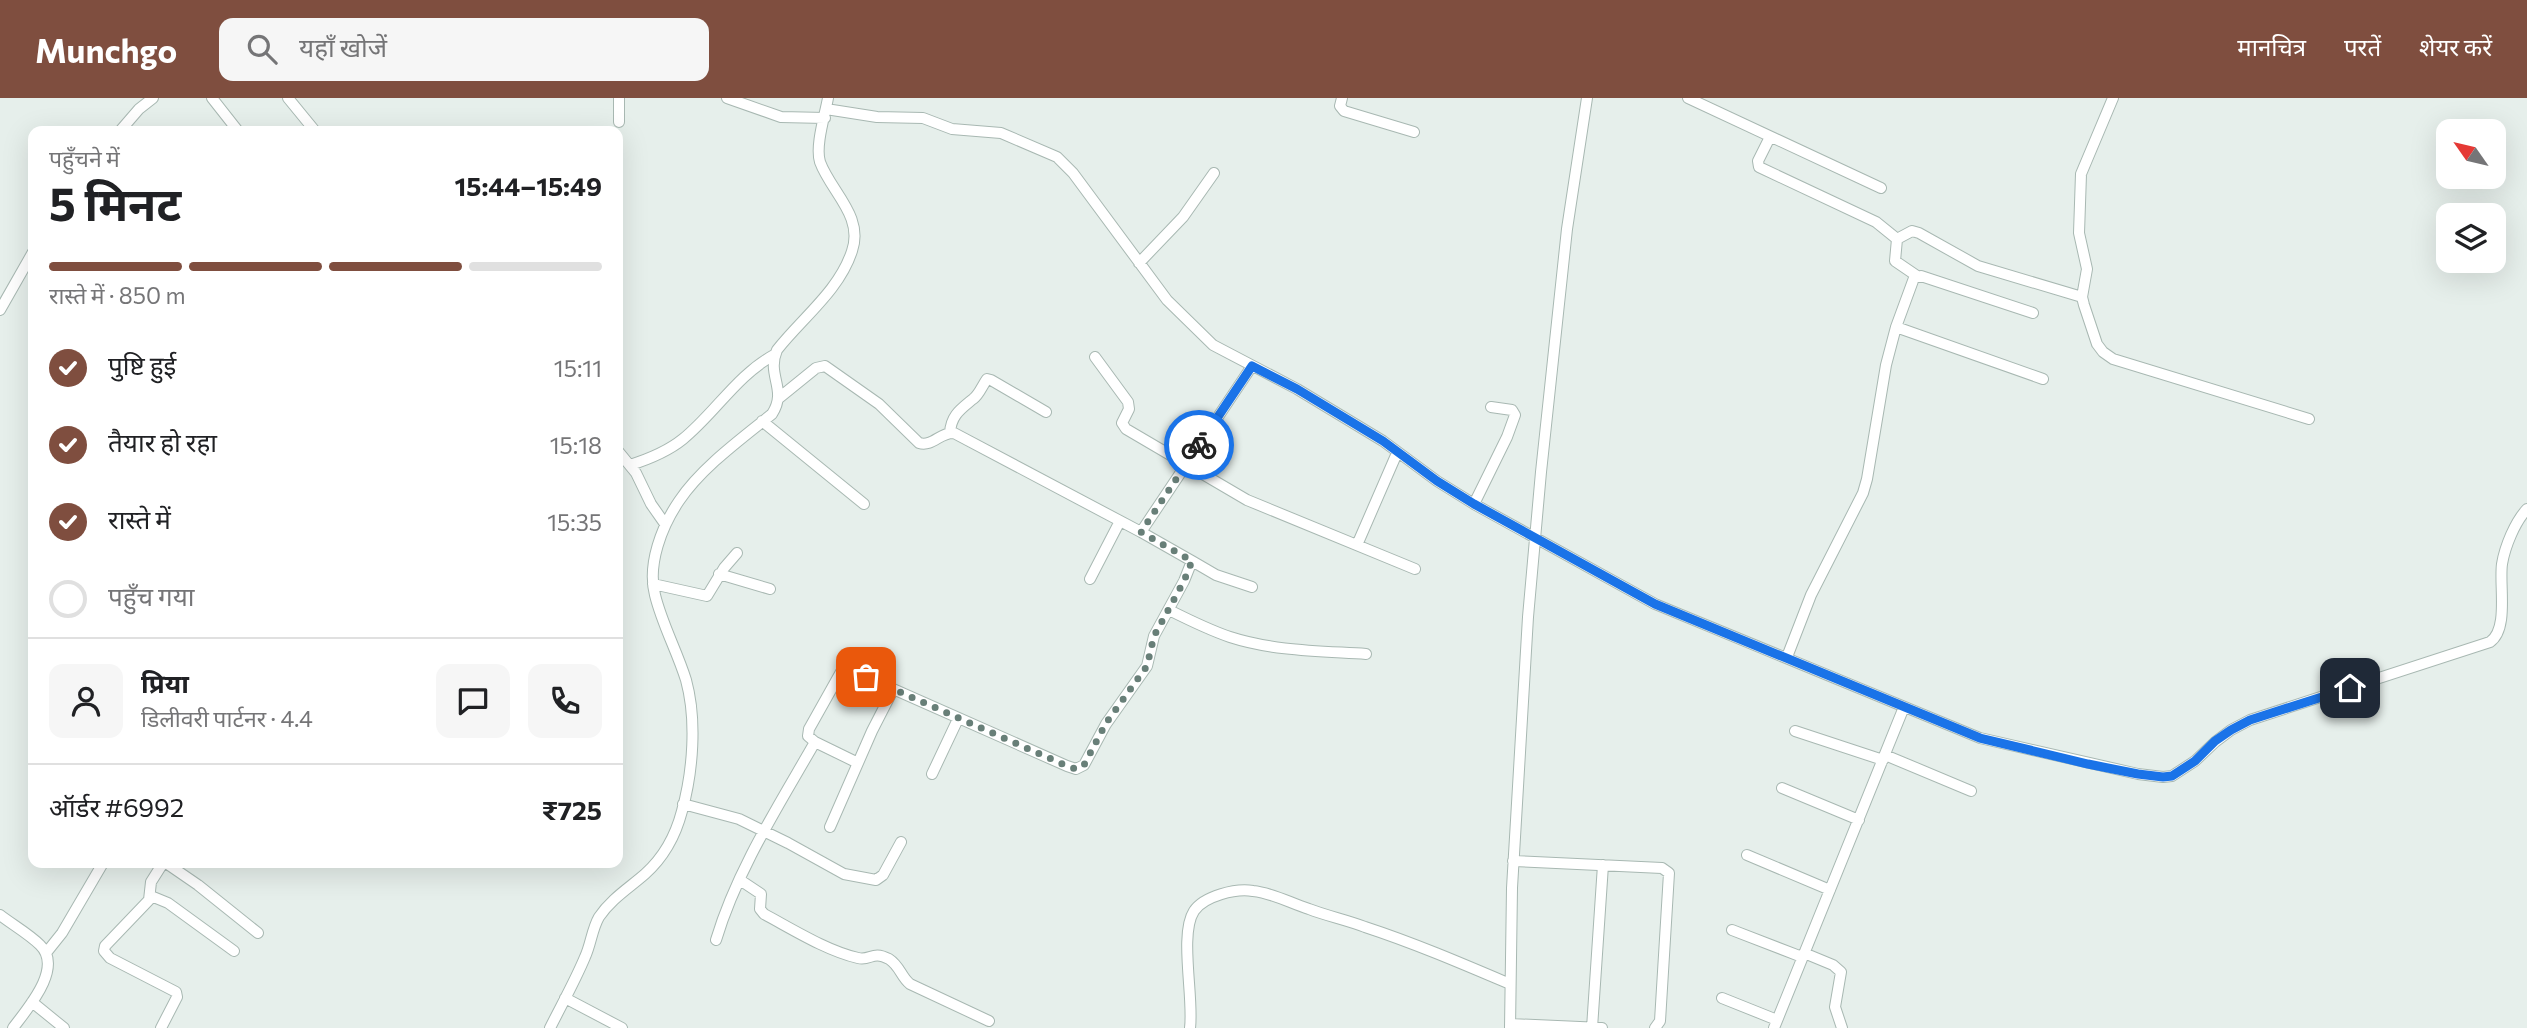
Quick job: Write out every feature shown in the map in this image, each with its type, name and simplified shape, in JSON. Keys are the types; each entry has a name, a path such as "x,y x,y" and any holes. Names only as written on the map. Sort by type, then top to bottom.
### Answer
{"street":[{"path":"212,98 234,126"},
{"path":"619,122 620,98"},
{"path":"727,98 780,117 826,108 877,117 923,118 947,127 1002,133 1057,157 1073,173 1167,300 1213,345 1306,394 1383,441 1437,481 1474,504 1655,604 1980,738 2101,766 2172,776 2195,761 2215,741 2250,720 2494,639 2500,623 2502,563 2508,544 2527,509"},
{"path":"1342,98 1340,106 1344,111 1414,132"},
{"path":"1587,98 1565,242 1535,538 1513,861 1510,1026 1602,1028"},
{"path":"1688,98 1881,188"},
{"path":"2113,98 2081,174 2079,233 2087,269 2082,297 2097,344 2113,359 2309,419"},
{"path":"125,126 149,99"},
{"path":"291,99 310,126"},
{"path":"630,465 665,451 682,439 750,371 774,355 791,332 829,293 852,253 855,242 852,222 846,206 820,161 818,148 826,108"},
{"path":"1770,136 1758,161 1759,167 1876,222 1897,240"},
{"path":"1139,263 1189,210 1214,173"},
{"path":"1897,240 1912,231 1919,233 1978,266 2082,297"},
{"path":"1897,240 1895,261 1917,276 2033,313"},
{"path":"0,310 28,261"},
{"path":"1787,657 1811,595 1865,486 1886,365 1896,327 1912,282 1917,276"},
{"path":"1896,327 2043,379"},
{"path":"774,355 779,398"},
{"path":"1096,357 1128,402 1129,409 1122,421 1123,426 1247,500 1415,569"},
{"path":"550,1028 587,953 598,920 608,905 648,872 664,852 675,831 683,804 692,737 691,710 686,681 653,584 657,548 665,524 680,500 693,484 772,414 779,398 816,368 825,366 879,404 919,443 930,443 950,433"},
{"path":"1141,532 1252,366"},
{"path":"950,433 959,410 975,398 986,379 1046,412"},
{"path":"1474,504 1515,415 1512,410 1491,407"},
{"path":"762,421 864,504"},
{"path":"950,433 1121,521 1216,575 1252,587"},
{"path":"1357,545 1397,453"},
{"path":"623,457 665,524"},
{"path":"1090,579 1121,521"},
{"path":"653,584 709,595 719,575 737,553"},
{"path":"858,763 808,736 809,729 844,670 1067,766 1080,768 1087,761 1106,723 1147,666 1154,636 1192,561"},
{"path":"719,575 770,589"},
{"path":"1169,610 1232,638 1301,650 1366,654"},
{"path":"830,828 893,690"},
{"path":"1722,998 1775,1024 1904,707"},
{"path":"932,774 958,719"},
{"path":"1795,731 1884,757 1971,791"},
{"path":"716,940 723,917 764,831 815,742"},
{"path":"1782,788 1859,821"},
{"path":"683,804 731,817 764,831 844,874 876,880 883,875 901,842"},
{"path":"1747,855 1830,890"},
{"path":"1513,861 1662,869 1669,873 1660,1021 1656,1028"},
{"path":"1592,1028 1603,865"},
{"path":"46,953 66,927 100,868"},
{"path":"151,897 149,888 161,868"},
{"path":"172,868 198,884 258,933"},
{"path":"740,880 761,894 760,909 764,914 816,941 861,959 875,954 883,956 900,968 903,978 910,984 989,1021"},
{"path":"1190,1028 1193,1009 1187,955 1191,919 1196,909 1209,900 1235,892 1250,890 1269,893 1308,909 1364,926 1510,984"},
{"path":"151,897 168,903 234,951"},
{"path":"151,897 105,946 104,951 110,958 176,992 177,997 161,1028"},
{"path":"0,915 42,946 48,965 38,1007 13,1028"},
{"path":"1732,930 1833,965 1841,972 1835,1007 1842,1028"},
{"path":"565,998 622,1028"},
{"path":"38,1007 64,1028"}],"way so far":[{"path":"866,677 1067,766 1080,768 1087,761 1117,706 1147,666 1154,636 1192,561 1141,532 1199,445"}],"route":[{"path":"1199,445 1252,366 1297,389 1383,441 1437,481 1474,504 1655,604 1963,732 2088,764 2138,774 2172,776 2195,761 2215,741 2250,720 2350,688"}]}
